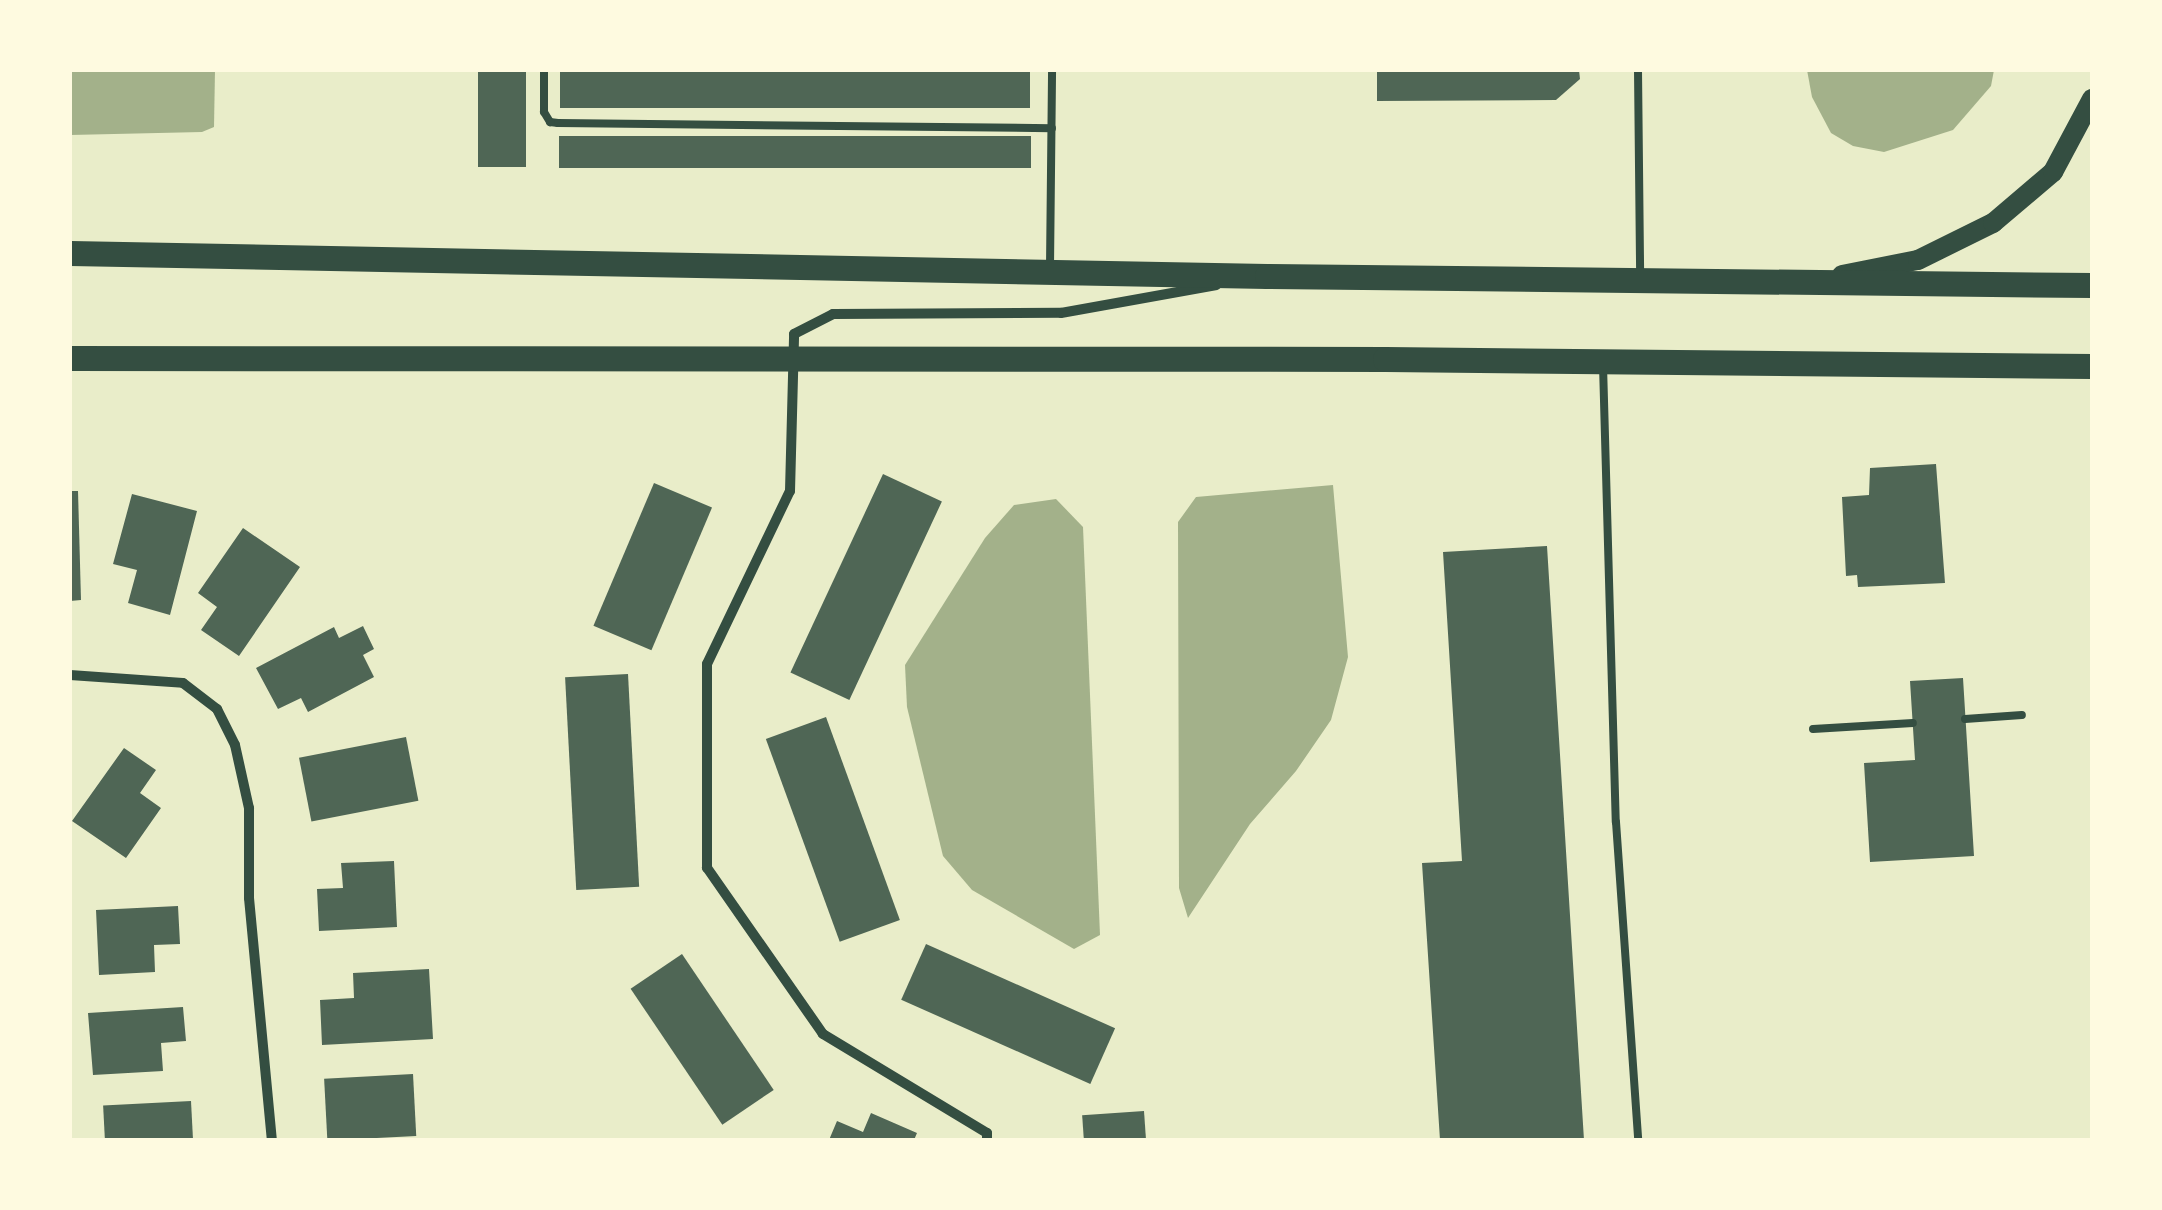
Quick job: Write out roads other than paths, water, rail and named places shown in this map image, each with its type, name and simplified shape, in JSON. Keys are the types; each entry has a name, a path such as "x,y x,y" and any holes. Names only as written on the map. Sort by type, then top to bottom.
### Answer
{"main road":[{"path":"1811,282 1918,260 1993,223 2052,172 2092,99"},
{"path":"70,252 1266,276 2092,285"},
{"path":"70,358 1603,361 2092,366"}],"street":[{"path":"987,1140 987,1133 823,1034 707,868 707,664 790,491 790,360 794,334 833,314 1061,313 1266,276"},
{"path":"70,674 183,683 218,709 235,745 249,808 249,898 257,946 272,1140"}],"lane":[{"path":"544,70 544,112 550,122 558,123 1052,128"},
{"path":"1050,272 1052,70"},
{"path":"1638,70 1640,280"},
{"path":"1603,361 1616,822 1638,1140"},
{"path":"1966,719 2022,715"},
{"path":"1813,730 1912,723"}]}
